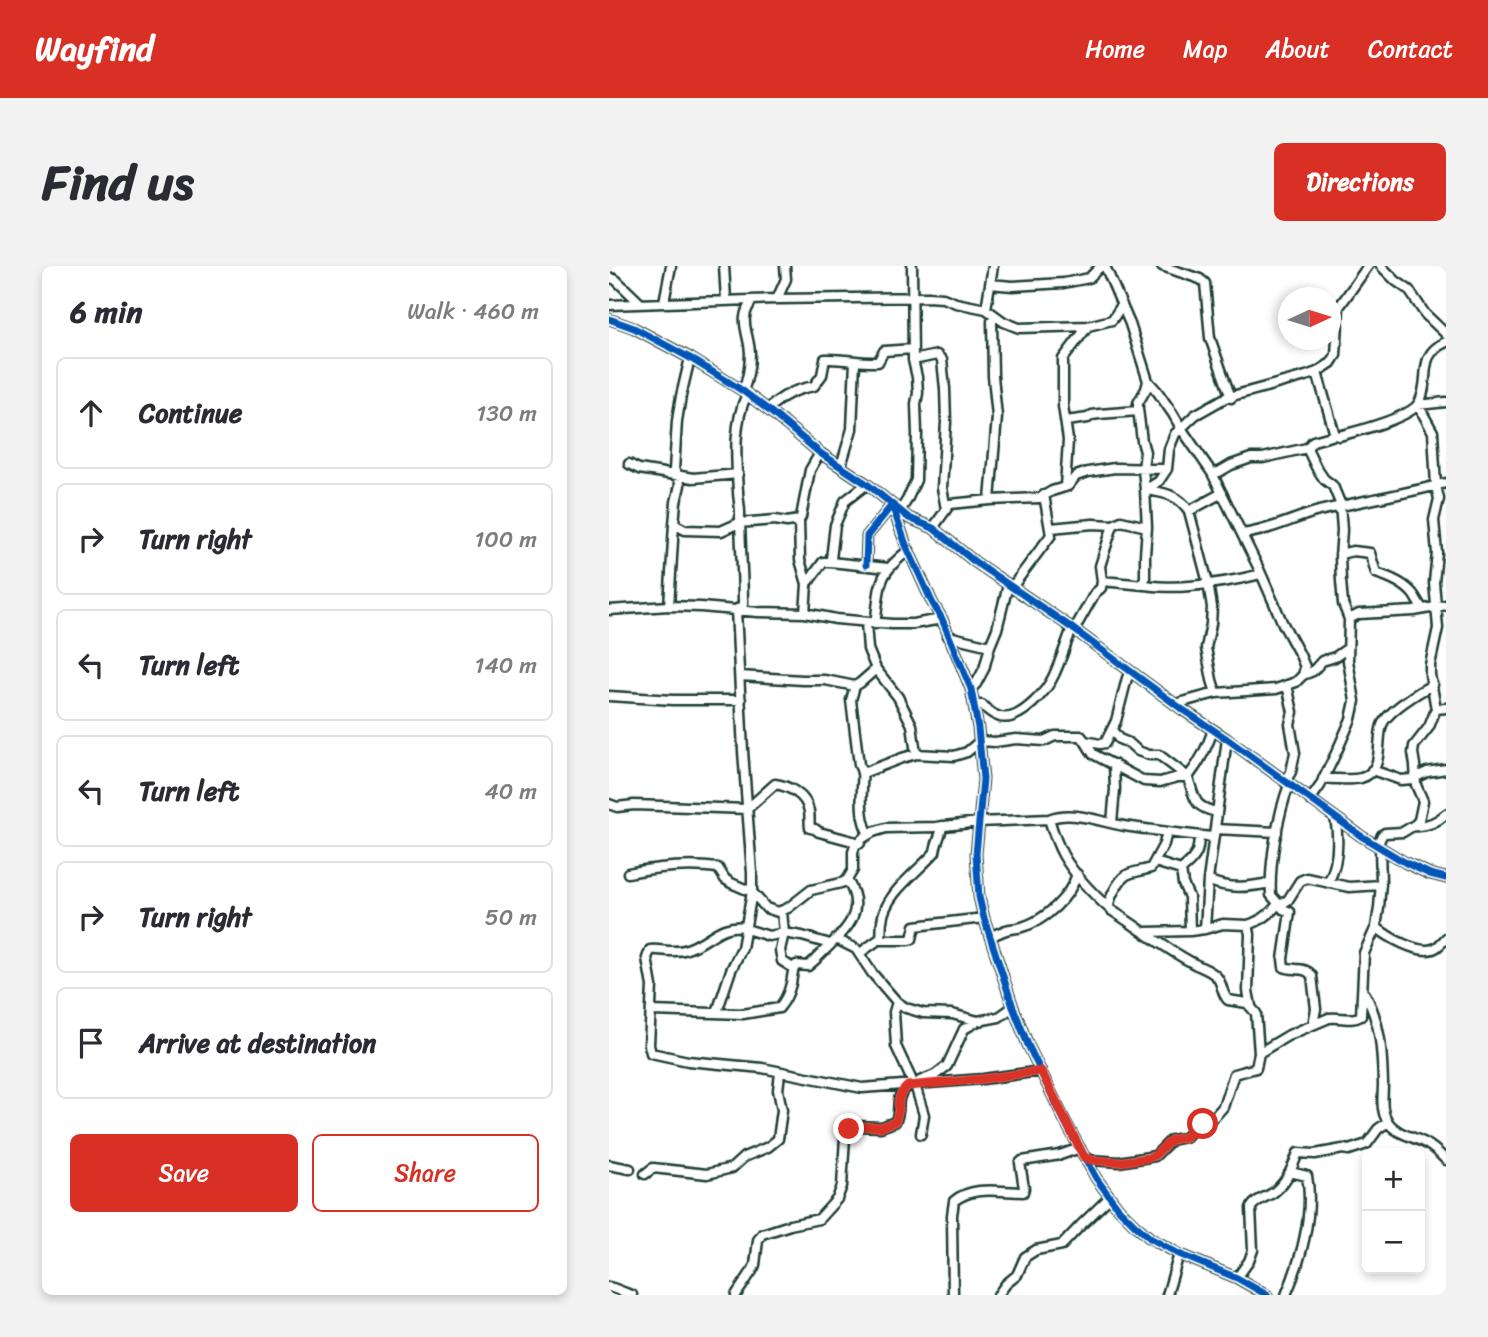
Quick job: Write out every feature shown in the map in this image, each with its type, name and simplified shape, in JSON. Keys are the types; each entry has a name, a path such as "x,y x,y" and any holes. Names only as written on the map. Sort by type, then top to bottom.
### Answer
{"street":[{"path":"664,302 671,266"},
{"path":"724,266 726,300"},
{"path":"776,299 786,279 785,266"},
{"path":"900,511 916,480 918,393 913,360 912,266"},
{"path":"986,309 993,266"},
{"path":"991,284 1033,286 1076,281 1089,278 1103,266 1130,324 1148,381 1212,473 1300,655 1305,667 1303,675"},
{"path":"1163,266 1201,279 1205,284 1210,338 1231,398"},
{"path":"1145,491 1159,481 1167,468 1171,441 1195,415 1217,402 1317,372 1334,359 1339,307 1368,266"},
{"path":"1381,266 1409,289 1425,314 1446,334"},
{"path":"609,277 617,280 640,303"},
{"path":"609,305 911,296 943,298 986,309 995,317 1019,328 1088,326 1112,320 1122,305"},
{"path":"736,610 743,605 737,440 750,362 750,346 744,320 747,307 753,300"},
{"path":"990,500 997,417 993,376 992,321 995,317"},
{"path":"609,318 634,328 690,358 745,392 820,453 867,484 909,518 933,528 975,562 1073,629 1310,800 1378,847 1418,869 1446,878"},
{"path":"1065,487 1068,440 1063,406 1063,359 1088,326"},
{"path":"1361,1016 1364,953 1376,927 1381,885 1378,847 1382,835 1403,832 1416,824 1421,815 1423,800 1416,785 1412,753 1414,746 1429,727 1436,709 1430,665 1441,606 1434,582 1437,553 1434,520 1439,499 1433,432 1418,405 1425,384 1426,361 1446,342"},
{"path":"768,409 796,390 814,386 822,375 825,359 878,362 884,351 913,349"},
{"path":"913,360 937,355 942,359 946,422 942,488 946,509"},
{"path":"669,606 676,502 680,489 679,476 674,470 677,421 690,358"},
{"path":"841,466 852,429 855,361"},
{"path":"1317,372 1335,435"},
{"path":"1141,584 1145,579 1147,527 1143,469 1145,452 1138,403 1148,381"},
{"path":"1212,473 1251,458 1263,458 1307,448 1313,442 1335,435 1384,424 1418,405 1446,401"},
{"path":"1066,421 1099,414 1138,411"},
{"path":"1307,448 1316,467 1338,495 1342,530 1340,554 1343,604 1349,619 1348,661 1355,701 1350,719 1323,779 1310,800"},
{"path":"805,613 807,584 800,560 799,520 810,470 820,453"},
{"path":"629,464 639,469 693,478 738,474"},
{"path":"933,528 950,504 1040,498 1068,486 1076,476 1088,472 1115,468 1167,468"},
{"path":"1242,534 1259,532 1302,516 1362,501 1446,483"},
{"path":"830,562 835,525 845,501 867,484"},
{"path":"1145,491 1162,492 1176,497 1189,511 1212,607 1206,649 1216,693"},
{"path":"1189,511 1222,493"},
{"path":"971,689 981,676 1010,586 1051,535 1044,495"},
{"path":"892,505 909,550 971,689 980,741 983,790 977,866 979,897 1013,1007 1041,1071 1082,1153 1109,1198 1127,1218 1144,1233 1179,1254 1237,1278 1267,1295"},
{"path":"866,565 867,536 892,505"},
{"path":"674,524 685,530 720,531 739,523 799,520"},
{"path":"1051,528 1113,525 1121,522 1147,527"},
{"path":"974,705 982,705 1002,718 1020,714 1048,686 1073,629 1095,593 1101,588 1100,566 1113,525"},
{"path":"1436,546 1446,545"},
{"path":"909,550 885,571 871,623 868,649 876,669 898,697 912,725 916,754"},
{"path":"1340,554 1353,551 1370,553 1376,573 1401,583 1415,595 1416,602 1423,609"},
{"path":"807,584 823,562 888,568"},
{"path":"1102,581 1190,586 1261,574"},
{"path":"609,610 669,606 710,607 805,613 871,623 913,624 942,619"},
{"path":"1349,619 1359,614 1395,613 1441,606"},
{"path":"717,1012 730,970 742,948 752,892 736,610"},
{"path":"948,636 990,646"},
{"path":"1175,704 1216,693 1276,689 1296,682 1313,671 1322,660 1335,657 1348,648"},
{"path":"740,676 825,680 855,686 876,669"},
{"path":"1085,741 1105,743 1112,730 1127,678 1132,673"},
{"path":"1287,685 1293,712 1290,724 1295,753 1277,832 1270,883 1271,895 1279,905 1290,912 1283,964 1287,969 1311,973 1316,1009 1313,1024"},
{"path":"1323,779 1363,778 1377,764 1382,725 1388,716 1421,690 1433,685"},
{"path":"855,686 851,700 859,765 863,773 862,821 869,834"},
{"path":"609,696 741,700"},
{"path":"1436,709 1446,708"},
{"path":"1112,730 1119,739 1138,751 1159,755 1188,777 1197,803 1206,810 1217,812"},
{"path":"1188,777 1205,753 1213,730"},
{"path":"863,773 916,754 954,756 967,752 980,741 1044,741 1055,736 1073,735 1080,736 1093,754 1144,781 1160,782 1188,777"},
{"path":"1205,929 1208,880 1227,739"},
{"path":"1112,823 1114,764"},
{"path":"1372,770 1401,780 1446,769"},
{"path":"609,804 617,807 634,805 747,809 775,784 783,785 795,790 802,797 807,805 810,828 860,843"},
{"path":"1413,826 1420,827 1438,821 1446,814"},
{"path":"628,873 656,867 717,868 725,879 752,892 765,908 782,911 811,890 847,880 853,870 853,849 869,834 886,828 1067,816 1200,836 1215,833 1277,832"},
{"path":"1328,883 1335,872 1337,859 1338,831 1335,817"},
{"path":"953,1295 954,1200 968,1193 981,1191 1023,1192 1022,1161 1082,1153 1091,1160 1119,1162 1154,1156 1171,1140 1186,1137 1193,1129 1215,1116 1223,1107 1234,1074 1256,1068 1259,1053 1256,1013 1247,1003 1228,1000 1218,977 1210,971 1145,932 1092,892 1064,857 1049,819"},
{"path":"860,953 881,938 885,911 899,887 935,852 942,826"},
{"path":"1109,907 1109,900 1120,878 1151,868 1164,844 1167,832"},
{"path":"1181,870 1190,863 1198,848 1200,836"},
{"path":"1155,862 1181,870"},
{"path":"1181,870 1189,897 1190,931"},
{"path":"990,937 1039,919 1068,893 1077,874"},
{"path":"1145,932 1190,931 1223,924 1248,925 1260,921 1288,901 1300,881 1307,878 1349,887 1381,885"},
{"path":"793,968 796,965 808,966 850,925 855,915 854,892 847,880"},
{"path":"1208,880 1226,886 1270,883"},
{"path":"782,911 782,961 793,968"},
{"path":"879,940 912,939 915,926 984,918"},
{"path":"1248,925 1248,991 1253,1010"},
{"path":"978,1021 953,1014 913,1012 897,1002 872,973 860,953 850,945 784,933 769,936 734,926 723,929 696,946 680,951 650,950 647,958 652,986 649,1045 651,1053 688,1061 762,1068 862,1088 983,1079 1041,1071"},
{"path":"1376,927 1388,937 1423,949 1431,950 1446,938"},
{"path":"651,1010 743,1014 779,1008 790,987 793,968"},
{"path":"1363,991 1377,1019 1384,1116 1394,1129 1428,1145 1446,1160"},
{"path":"897,1002 894,1012 896,1046 924,1115 921,1134"},
{"path":"736,1295 755,1265 758,1240 762,1234 819,1219 838,1199 842,1186 845,1137 849,1129 855,1126 881,1127 895,1122 899,1095 912,1084 935,1076 944,1069 964,1029 978,1021 999,1017 1013,1007"},
{"path":"1259,1053 1289,1035 1335,1017 1354,1019 1361,1016 1377,1019"},
{"path":"645,1174 653,1168 708,1174 732,1168 744,1157 768,1147 778,1139 782,1110 780,1073"},
{"path":"1237,1278 1253,1250 1251,1208 1257,1201 1281,1187 1298,1153 1349,1150 1367,1144 1378,1129 1388,1122"},
{"path":"609,1165 630,1169"},
{"path":"1286,1295 1300,1255 1308,1218 1309,1190 1307,1176 1290,1172"},
{"path":"998,1295 1006,1284 1014,1279 1025,1257 1036,1251 1062,1245 1109,1198"},
{"path":"1167,1295 1179,1254"},
{"path":"609,1287 632,1295"}],"cycle path":[{"path":"609,319 634,328 690,358 743,391 820,453 867,484 909,518 933,528 975,562 1072,628 1361,836 1406,863 1446,878"},
{"path":"866,565 867,536 892,505 906,545 942,619 971,689 983,779 976,854 979,897 984,918 1028,1045 1096,1178 1118,1208 1150,1238 1179,1254 1237,1278 1267,1295"}],"route":[{"path":"849,1129 855,1126 881,1127 895,1122 899,1095 908,1086 1041,1071 1084,1157 1091,1160 1119,1162 1148,1158 1154,1156 1171,1140 1186,1137 1193,1129 1203,1124"}]}
